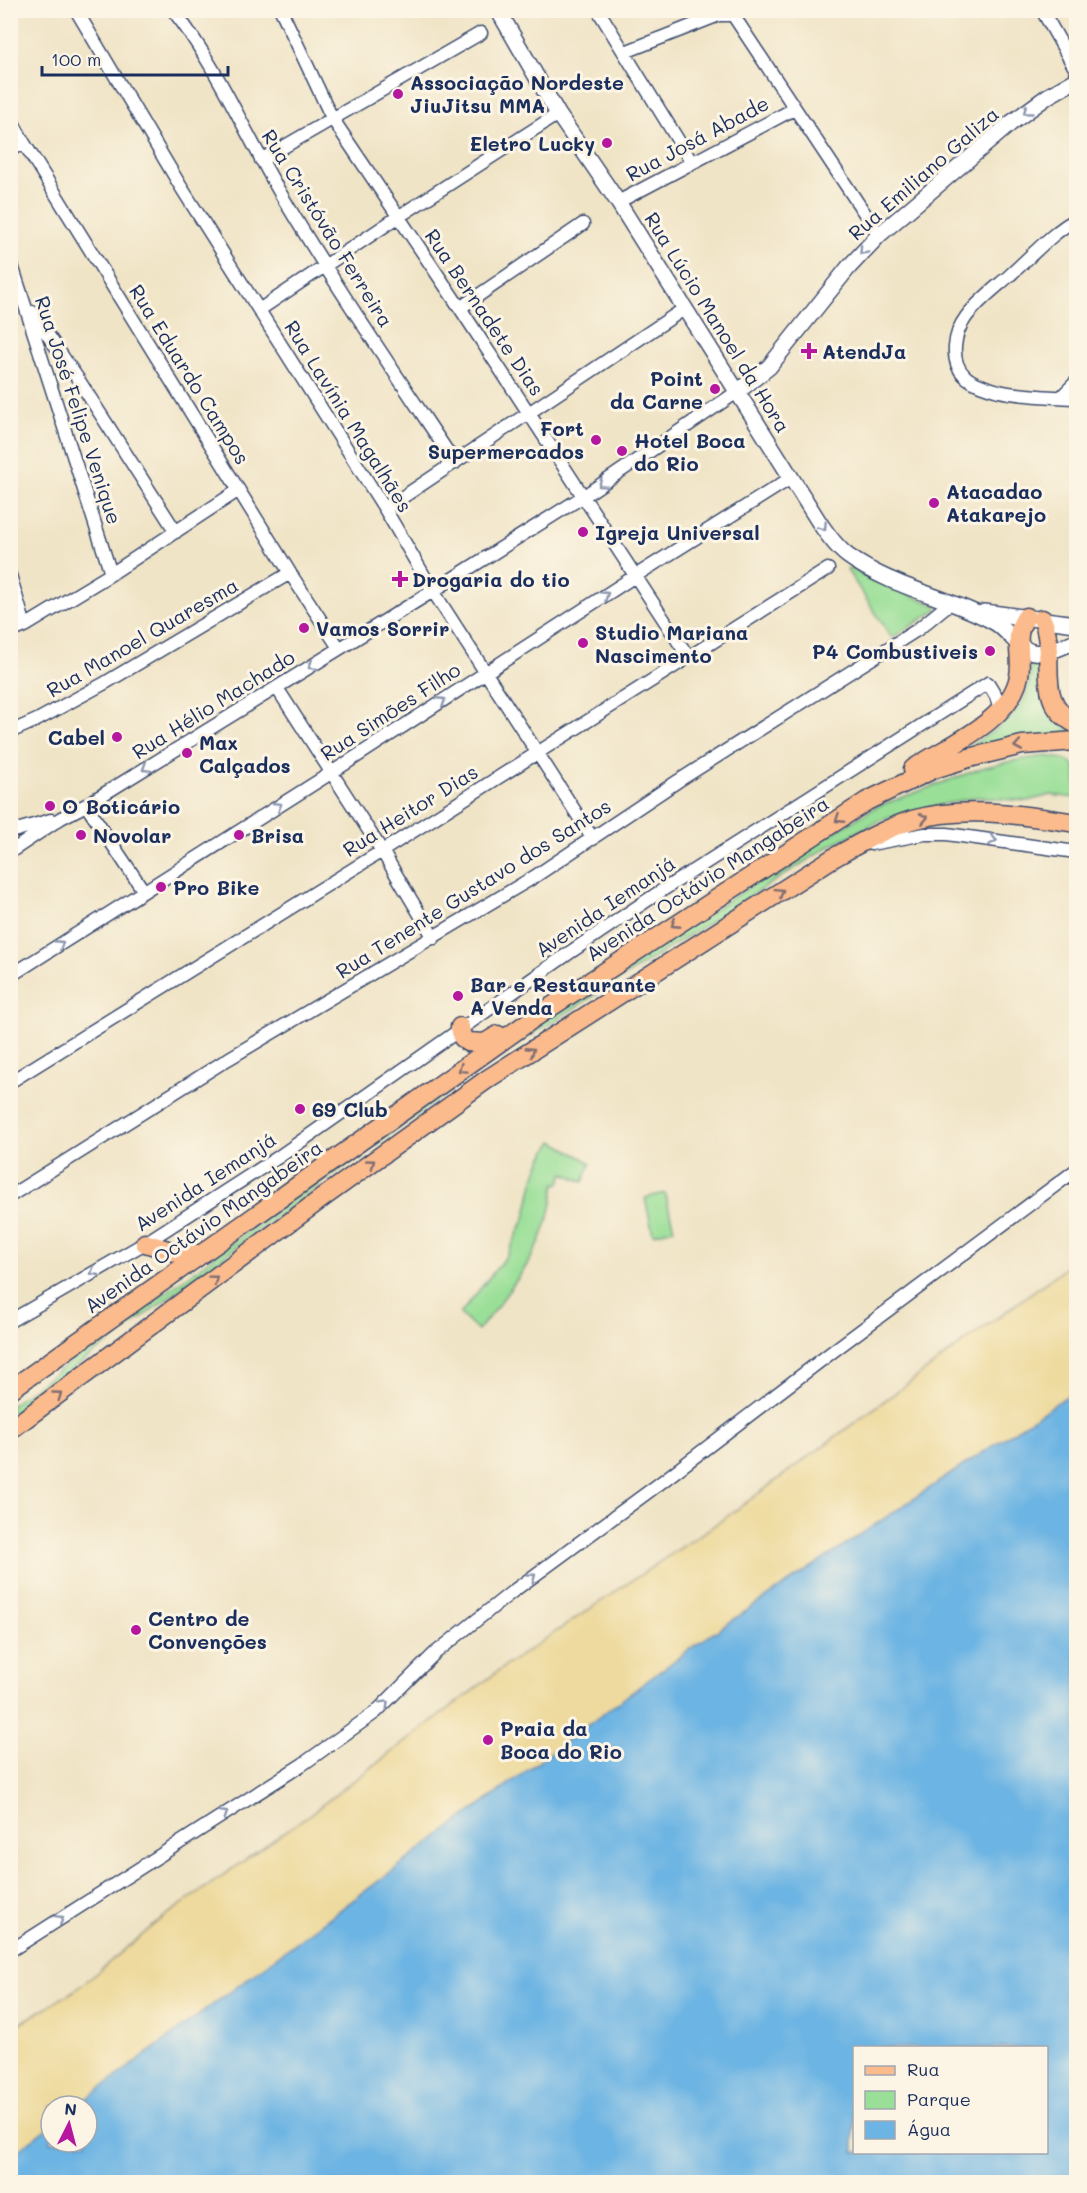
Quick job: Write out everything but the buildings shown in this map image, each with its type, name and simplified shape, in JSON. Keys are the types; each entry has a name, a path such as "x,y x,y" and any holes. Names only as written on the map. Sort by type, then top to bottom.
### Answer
{"main road":[{"path":"867,801 921,763 985,724 1000,710 1015,690 1019,678 1020,628 1034,618 1048,634 1049,682 1054,704 1077,724"},
{"name":"Avenida Octávio Mangabeira","path":"10,1390 534,1018 867,801 934,769 969,758 1022,745 1077,741"},
{"path":"10,1430 325,1196 489,1078 833,858 891,828 939,814 990,812 1077,822"},
{"path":"460,1028 467,1042 485,1043 518,1023 534,1018"},
{"path":"145,1242 181,1254 202,1254"}],"street":[{"name":"Rua Lavínia Magalhães","path":"76,10 181,187 385,509 433,591 593,839"},
{"name":"Rua Cristóvão Ferreira","path":"173,10 198,45 261,160 325,266 454,463"},
{"name":"Rua Bernadete Dias","path":"280,10 332,118 460,308 689,658"},
{"name":"Rua Lúcio Manoel da Hora","path":"498,10 558,114 618,202 828,536 848,556 896,582 1000,625 1019,646"},
{"path":"598,10 692,163"},
{"path":"1042,10 1077,70"},
{"path":"625,52 719,15 730,14 737,21 879,235"},
{"path":"261,160 481,33"},
{"name":"Rua Emiliano Galiza","path":"737,392 769,367 853,262 879,235 1011,123 1048,96 1077,80"},
{"name":"Rua Josá Abade","path":"618,202 794,109"},
{"path":"259,310 558,114"},
{"name":"Rua Eduardo Campos","path":"10,117 339,648"},
{"path":"10,150 24,143"},
{"path":"1077,220 1055,235 977,304 964,319 957,334 954,349 957,363 965,376 980,385 1001,392 1077,398"},
{"path":"460,308 583,224"},
{"name":"Rua José Felipe Venique","path":"10,259 111,574"},
{"path":"25,302 78,379 176,532"},
{"path":"385,509 684,309"},
{"path":"1061,397 1077,382"},
{"name":"Rua Hélio Machado","path":"10,852 61,818 277,688 584,496 737,392"},
{"name":"Rua Simões Filho","path":"10,976 791,478"},
{"path":"10,632 25,626 111,574 239,490"},
{"name":"Rua Heitor Dias","path":"10,1082 382,851 828,569"},
{"name":"Rua Manoel Quaresma","path":"10,732 105,683 291,573"},
{"path":"10,575 25,626"},
{"name":"Rua Tenente Gustavo dos Santos","path":"10,1196 183,1086 435,938 593,839 678,781 917,630 950,603"},
{"path":"966,610 1077,624"},
{"path":"1019,646 1030,651 1048,652 1077,641"},
{"name":"Avenida Iemanjá","path":"10,1321 145,1242 317,1131 460,1028 658,893 988,683 996,696 1000,710"},
{"path":"277,688 435,938"},
{"path":"86,805 143,890"},
{"path":"10,832 61,818"},
{"path":"833,858 878,842 925,834 971,837 1077,852"},
{"path":"10,1951 303,1764 376,1712 434,1654 485,1612 1077,1170"}],"green space":[{"path":"851,567 873,580 935,605 938,609 892,638 847,570"},
{"path":"1030,662 1046,662 1059,722 1074,733 962,751 1001,726 1020,706 1026,694"},
{"path":"1046,756 1064,759 1076,766 1076,798 1051,795 1027,801 977,797 879,821 831,845 515,1046 341,1169 11,1415 11,1405 337,1164 511,1041 826,837 876,807 985,767"},
{"path":"553,1141 591,1163 583,1182 564,1173 559,1184 555,1183 546,1227 538,1245 517,1280 478,1331 460,1314 508,1254 526,1215 534,1178 541,1160"},
{"path":"665,1193 674,1229 653,1234 645,1198"}],"sand":[{"name":"Praia da Boca do Rio","path":"1076,1260 1076,1390 694,1646 93,2094 39,2094 39,2134 11,2156 11,2029 77,1989 164,1917 310,1814 505,1666 725,1518"}],"water":[{"path":"1076,1390 1076,2182 11,2182 11,2156 39,2134 39,2154 99,2154 99,2094 93,2094 694,1646"}],"place":[{"name":"Associação Nordeste JiuJitsu MMA","path":"398,94"},
{"name":"Eletro Lucky","path":"607,143"},
{"name":"AtendJa","path":"809,351"},
{"name":"Point da Carne","path":"715,389"},
{"name":"Fort Supermercados","path":"596,440"},
{"name":"Hotel Boca do Rio","path":"622,451"},
{"name":"Atacadao Atakarejo","path":"934,503"},
{"name":"Igreja Universal","path":"583,532"},
{"name":"Drogaria do tio","path":"400,579"},
{"name":"Vamos Sorrir","path":"304,628"},
{"name":"Studio Mariana Nascimento","path":"583,643"},
{"name":"P4 Combustiveis","path":"990,651"},
{"name":"Cabel","path":"117,737"},
{"name":"Max Calçados","path":"187,753"},
{"name":"O Boticário","path":"50,806"},
{"name":"Novolar","path":"81,835"},
{"name":"Brisa","path":"239,835"},
{"name":"Pro Bike","path":"161,887"},
{"name":"Bar e Restaurante A Venda","path":"458,996"},
{"name":"69 Club","path":"300,1109"},
{"name":"Centro de Convenções","path":"136,1630"},
{"name":"Praia da Boca do Rio","path":"488,1740"}]}
